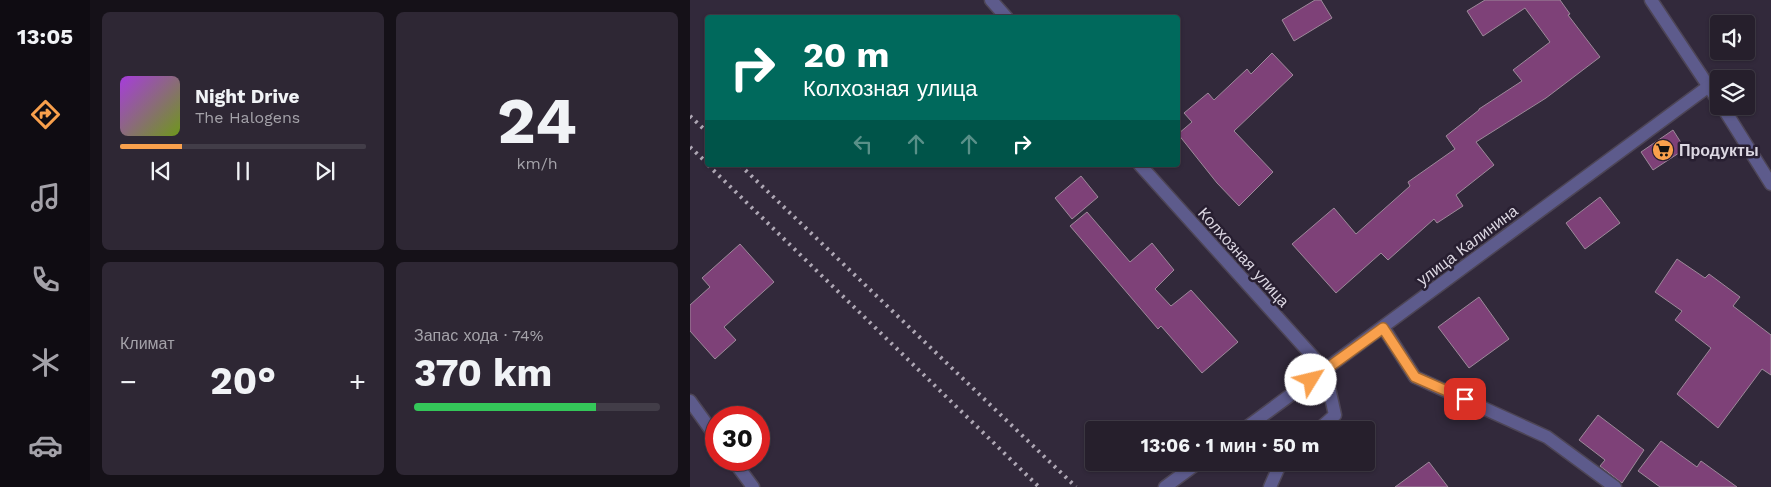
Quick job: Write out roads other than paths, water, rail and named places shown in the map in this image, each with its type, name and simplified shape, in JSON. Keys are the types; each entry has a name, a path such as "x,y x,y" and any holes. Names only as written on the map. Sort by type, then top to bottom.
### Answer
{"street":[{"path":"991,0 1004,15"},
{"path":"1651,0 1709,86"},
{"name":"улица Калинина","path":"1255,421 1709,86"},
{"path":"1728,115 1771,184"},
{"name":"Колхозная улица","path":"1142,167 1325,370"},
{"path":"1383,328 1415,377 1548,437 1615,487"},
{"path":"1325,370 1336,415 1329,421"},
{"path":"690,401 705,422"},
{"path":"742,471 753,487"},
{"path":"1165,487 1187,471"},
{"path":"1270,487 1277,471"}],"railway":[{"path":"690,116 705,130"},
{"path":"690,147 705,161"},
{"path":"710,167 1039,487"},
{"path":"742,167 1076,487"}],"place":[{"name":"Продукты","path":"1663,150"}]}
